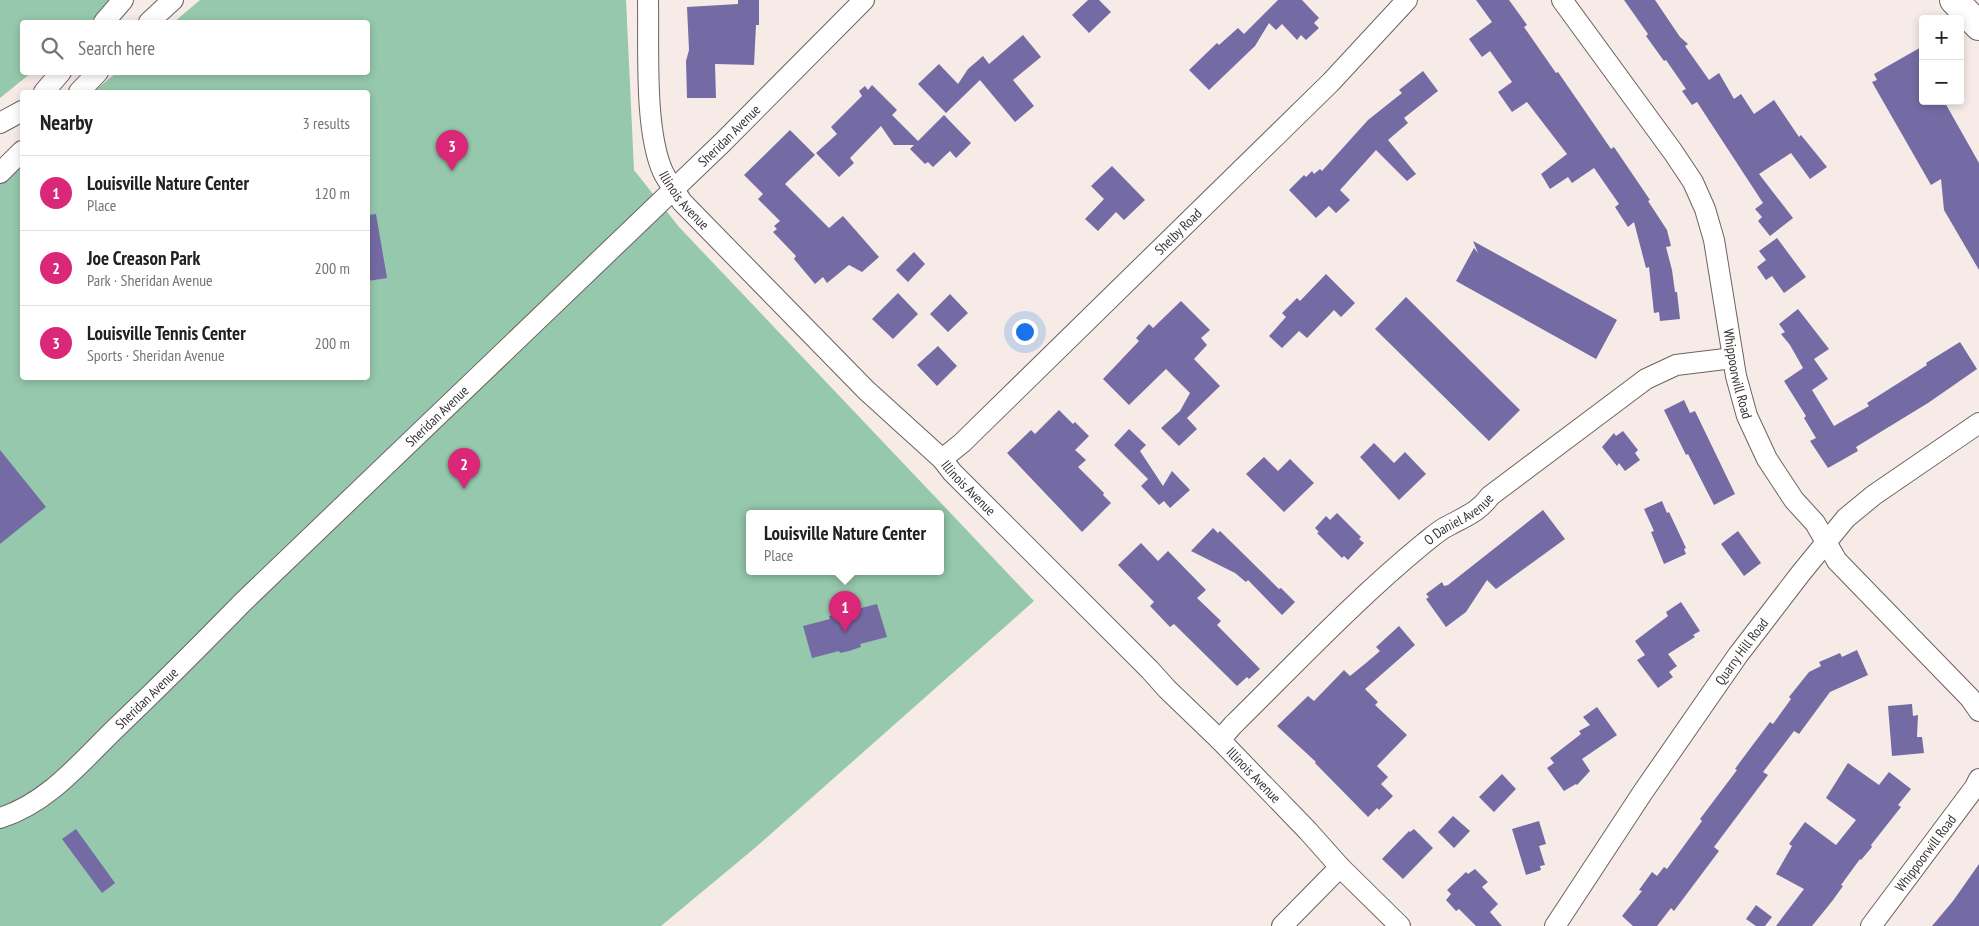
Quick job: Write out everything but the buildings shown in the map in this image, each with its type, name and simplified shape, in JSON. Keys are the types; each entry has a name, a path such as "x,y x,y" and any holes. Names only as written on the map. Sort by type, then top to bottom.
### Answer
{"main road":[{"path":"1954,0 1979,26"}],"street":[{"path":"106,20 123,0"},
{"path":"151,20 173,0"},
{"name":"Illinois Avenue","path":"648,0 650,104 656,152 663,173 682,202 866,390 942,459 970,491 1220,740 1340,867"},
{"name":"Sheridan Avenue","path":"0,818 22,810 54,788 243,602 722,144 864,0"},
{"name":"Shelby Road","path":"942,459 962,443 1331,82 1407,0"},
{"name":"Whippoorwill Road","path":"1562,0 1693,182 1705,209 1714,240 1733,358 1747,416 1767,459 1794,500 1815,523 1837,561 1970,698 1979,711"},
{"path":"46,90 59,75"},
{"path":"81,90 95,75"},
{"path":"0,123 20,112"},
{"path":"0,172 20,153"},
{"name":"O Daniel Avenue","path":"1220,740 1375,586 1446,526 1467,518 1485,504 1490,496 1646,379 1676,365 1733,358"},
{"name":"Quarry Hill Road","path":"1555,926 1643,792 1738,655 1801,572 1846,518 1874,495 1979,423"},
{"name":"Whippoorwill Road","path":"1871,926 1975,787 1979,778"},
{"path":"1282,926 1340,867 1400,926"}],"green space":[{"path":"0,0 118,0 93,20 20,20 20,75 29,75 0,98"},
{"path":"200,0 626,0 634,170 679,227 1034,601 756,847 661,926 0,926 0,174 20,156 20,380 370,380 370,90 95,90 114,75 370,75 370,20 176,20"}],"place":[{"name":"Louisville Tennis Center","path":"452,171"},
{"name":"Joe Creason Park","path":"464,489"},
{"name":"Louisville Nature Center","path":"845,632"}]}
